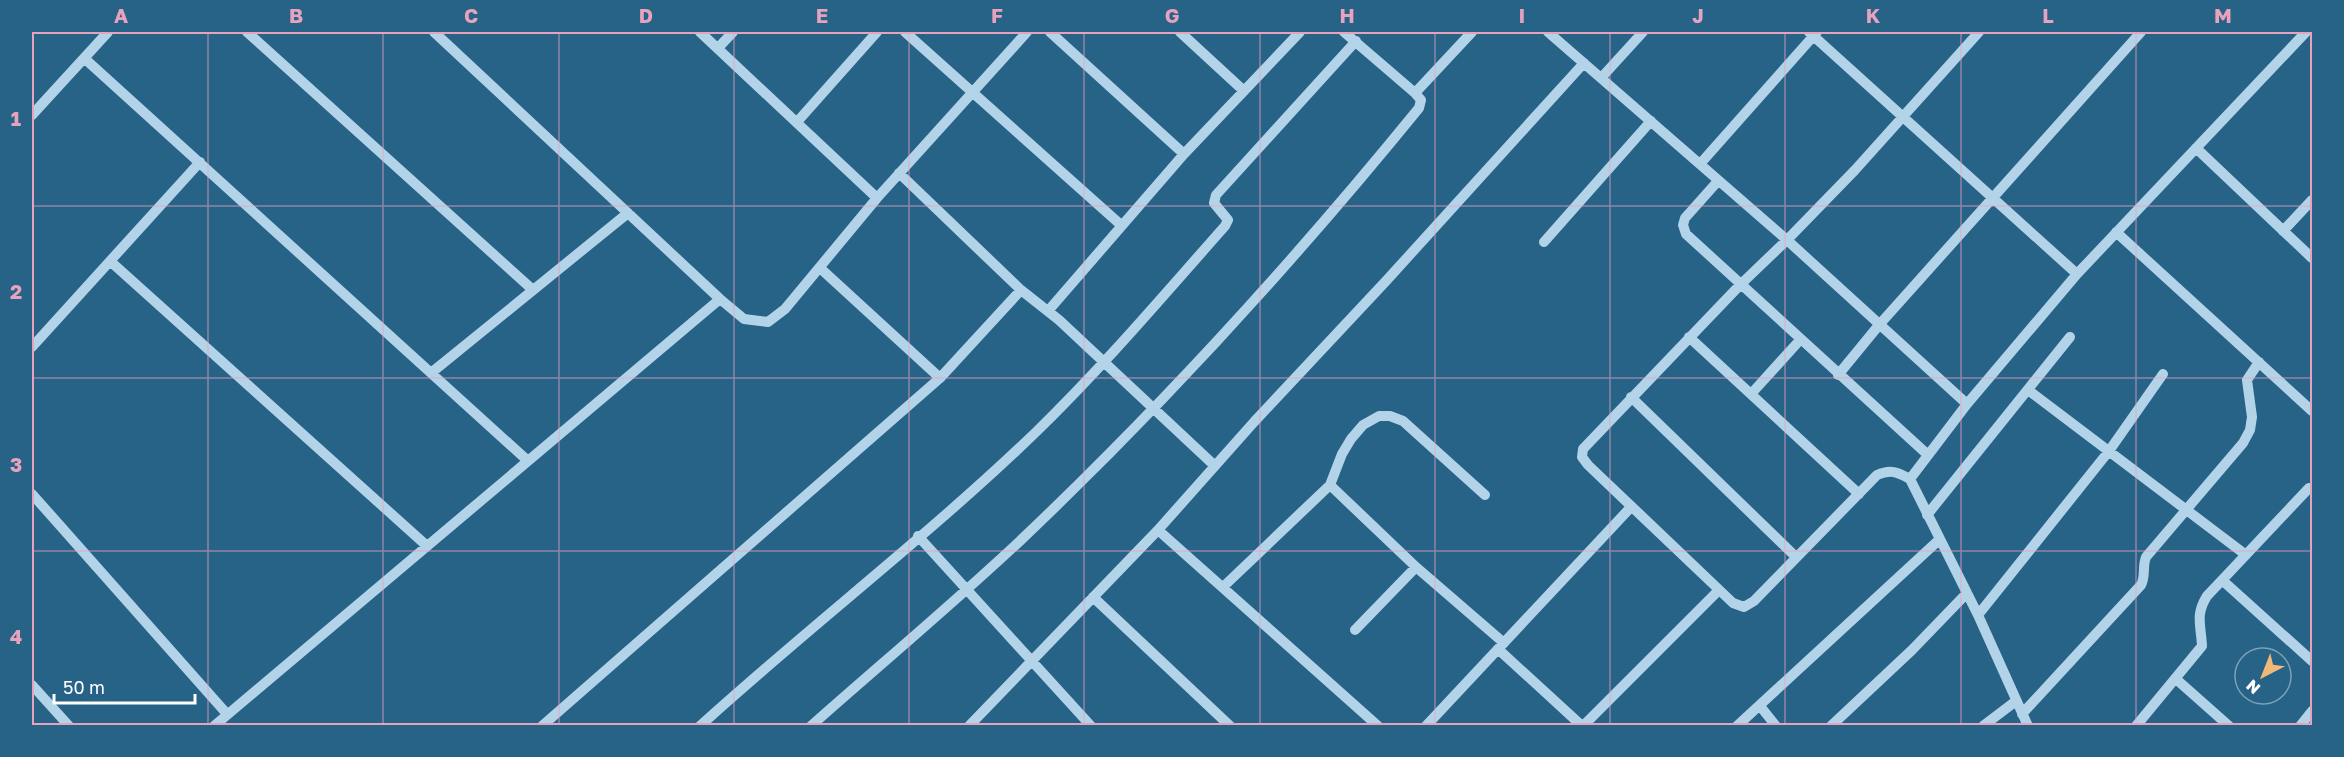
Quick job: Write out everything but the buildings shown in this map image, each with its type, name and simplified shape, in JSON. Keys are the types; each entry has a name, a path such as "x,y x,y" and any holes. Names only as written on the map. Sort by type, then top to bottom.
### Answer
{"street":[{"path":"32,115 108,32"},
{"path":"248,32 533,290"},
{"path":"434,32 720,299 744,319 768,322 785,309 877,198 1027,32"},
{"path":"700,32 877,198"},
{"path":"718,48 733,32"},
{"path":"796,122 877,32"},
{"path":"905,32 1121,225"},
{"path":"1050,32 1184,154"},
{"path":"1180,32 1244,92"},
{"path":"1048,311 1184,154 1300,32"},
{"path":"811,726 967,590 1082,480 1236,320 1340,204 1419,108 1421,100 1415,93 1344,32"},
{"path":"1415,93 1472,32"},
{"path":"1548,32 1787,240 1967,404"},
{"path":"1601,78 1642,32"},
{"path":"1979,32 1903,117 1787,240 1590,439 1583,448 1582,457 1631,507 1733,603 1744,607 1754,601 1878,476 1888,470 1898,472 1910,479 1978,615 2028,726"},
{"path":"1838,375 1992,196 2141,32"},
{"path":"1910,479 1967,404 2077,274 2306,32"},
{"path":"1700,164 1813,33 2077,274"},
{"path":"700,726 1035,432 1225,226 1228,219 1214,203 1216,195 1356,41"},
{"path":"84,58 528,461"},
{"path":"969,726 1030,659 1158,530 1584,63"},
{"path":"1544,242 1651,121"},
{"path":"2196,148 2313,258"},
{"path":"32,347 200,162"},
{"path":"899,173 1022,290 1048,311 1215,466"},
{"path":"1718,181 1685,218 1683,225 1686,234 1928,455"},
{"path":"2283,231 2313,200"},
{"path":"431,373 628,213"},
{"path":"2116,232 2313,411"},
{"path":"110,261 427,546"},
{"path":"820,268 940,378"},
{"path":"542,726 940,378 1022,290"},
{"path":"214,726 720,299"},
{"path":"1689,337 1859,494"},
{"path":"1927,515 2070,337"},
{"path":"1751,394 1800,340"},
{"path":"2022,714 2141,585 2144,579 2143,564 2146,558 2243,442 2250,430 2252,417 2247,380 2259,362"},
{"path":"1978,615 2109,451 2163,374"},
{"path":"2028,390 2246,555"},
{"path":"1631,397 1796,557"},
{"path":"1223,587 1330,485 1342,453 1351,439 1363,425 1379,416 1390,416 1403,421 1485,495"},
{"path":"1330,485 1501,646 1582,726 1719,590"},
{"path":"2136,726 2202,646 2200,608 2222,580 2309,488"},
{"path":"32,494 227,714"},
{"path":"1426,726 1631,507"},
{"path":"1158,530 1378,726"},
{"path":"918,536 1091,726"},
{"path":"1737,726 1940,539"},
{"path":"1355,630 1416,567"},
{"path":"2222,580 2313,661"},
{"path":"1831,726 1912,650 1967,593"},
{"path":"1093,597 1230,726"},
{"path":"2176,679 2229,726"},
{"path":"32,685 69,726"},
{"path":"1983,726 2016,701"},
{"path":"1760,706 1776,726"},
{"path":"2300,726 2313,711"}]}
